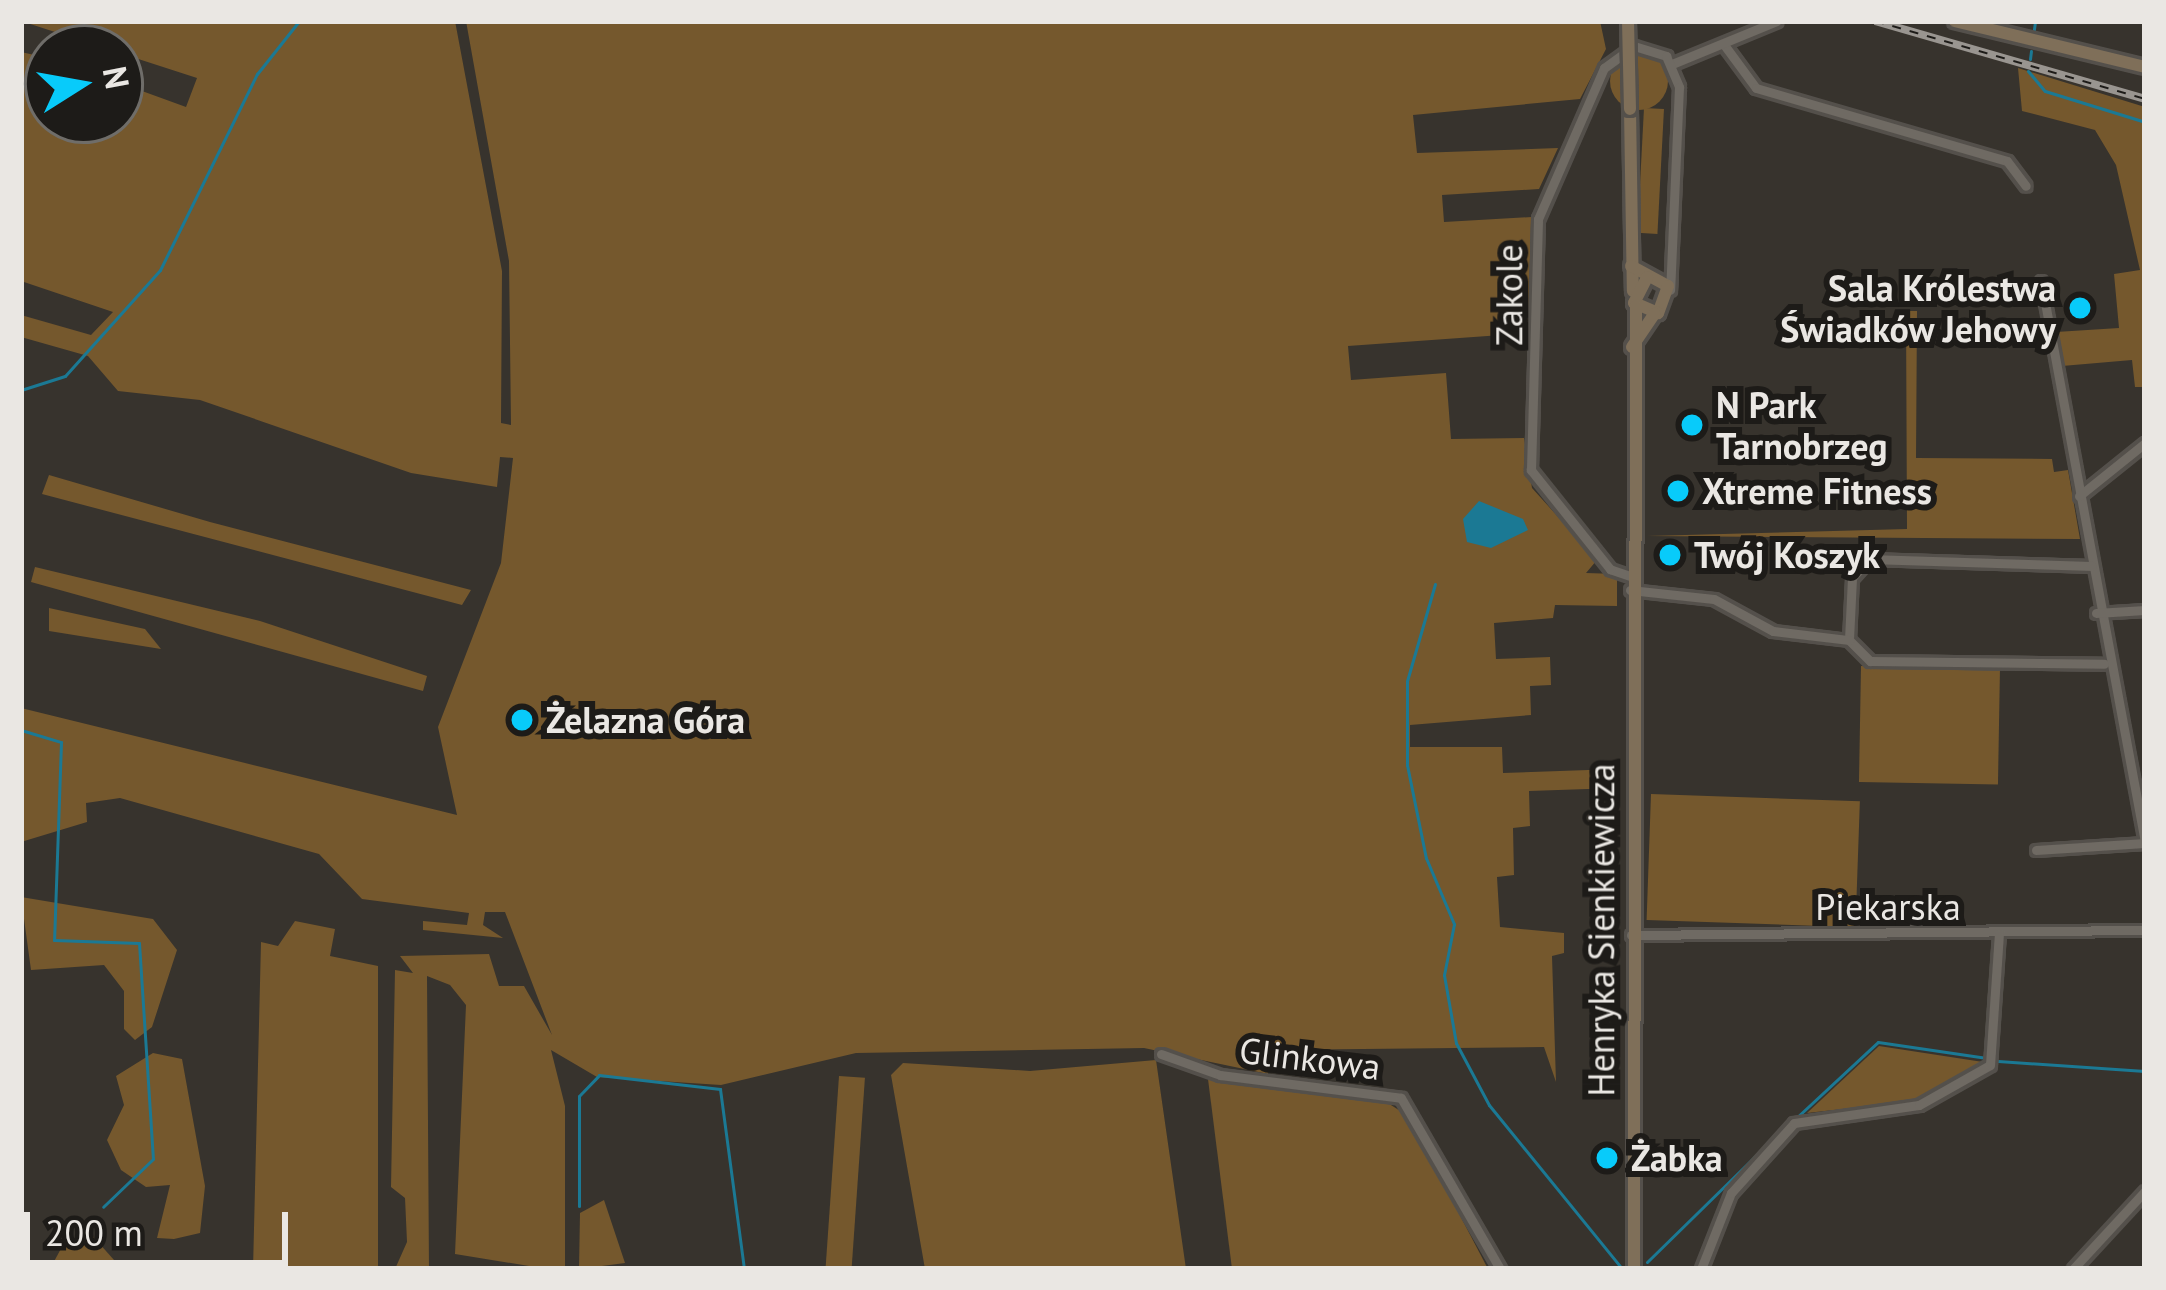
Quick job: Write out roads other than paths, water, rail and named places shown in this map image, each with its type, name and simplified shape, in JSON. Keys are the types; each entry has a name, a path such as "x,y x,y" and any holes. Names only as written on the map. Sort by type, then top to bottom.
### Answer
{"main road":[{"path":"1628,21 1633,291 1653,278"},
{"path":"1955,21 2145,67"},
{"path":"1629,354 1670,290 1631,266"},
{"name":"Henryka Sienkiewicza","path":"1633,291 1636,306 1629,354 1634,1269"},
{"path":"1636,306 1654,314"}],"street":[{"path":"1670,290 1675,271 1672,64 1778,21"},
{"name":"Zakole","path":"1630,583 1610,569 1532,478 1534,240 1550,174 1609,61 1634,46 1672,64"},
{"path":"1725,46 1756,88 1997,157 2026,186"},
{"path":"1653,278 1675,271"},
{"path":"2036,850 2145,842 2104,664 2092,566 2041,281"},
{"path":"2079,497 2145,443"},
{"path":"1850,640 1852,578 1869,559 2092,566"},
{"path":"1630,583 1714,599 1773,631 1850,640 1870,661 2104,664"},
{"path":"2096,613 2145,610"},
{"name":"Piekarska","path":"1631,935 2145,930"},
{"path":"1701,1269 1731,1193 1794,1124 1919,1105 1990,1065 1999,934"},
{"name":"Glinkowa","path":"1161,1054 1220,1075 1401,1098 1500,1269"},
{"path":"2073,1269 2145,1191"}],"water":[{"path":"1479,501 1523,519 1528,530 1491,548 1467,542 1463,519"}],"waterway":[{"path":"21,390 65,376 160,270 257,74 299,21"},
{"path":"2033,36 2035,21"},
{"path":"2030,59 2031,51"},
{"path":"2028,71 2045,91 2145,122"},
{"path":"1435,584 1407,681 1407,765 1426,858 1454,924 1444,975 1456,1043 1489,1105 1620,1266"},
{"path":"21,730 61,742 54,940 139,943 153,1159 103,1207"},
{"path":"1795,1119 1878,1042 1987,1058"},
{"path":"1998,1061 2145,1071"},
{"path":"579,1206 579,1096 599,1075 720,1089 744,1269"},
{"path":"1647,1262 1783,1129"}],"railway":[{"path":"1875,21 2145,99"}],"place":[{"name":"Sala Królestwa Świadków Jehowy","path":"2080,308"},
{"name":"N Park Tarnobrzeg","path":"1692,425"},
{"name":"Xtreme Fitness","path":"1678,491"},
{"name":"Twój Koszyk","path":"1670,555"},
{"name":"Żelazna Góra","path":"522,720"},
{"name":"Żabka","path":"1607,1158"}]}
